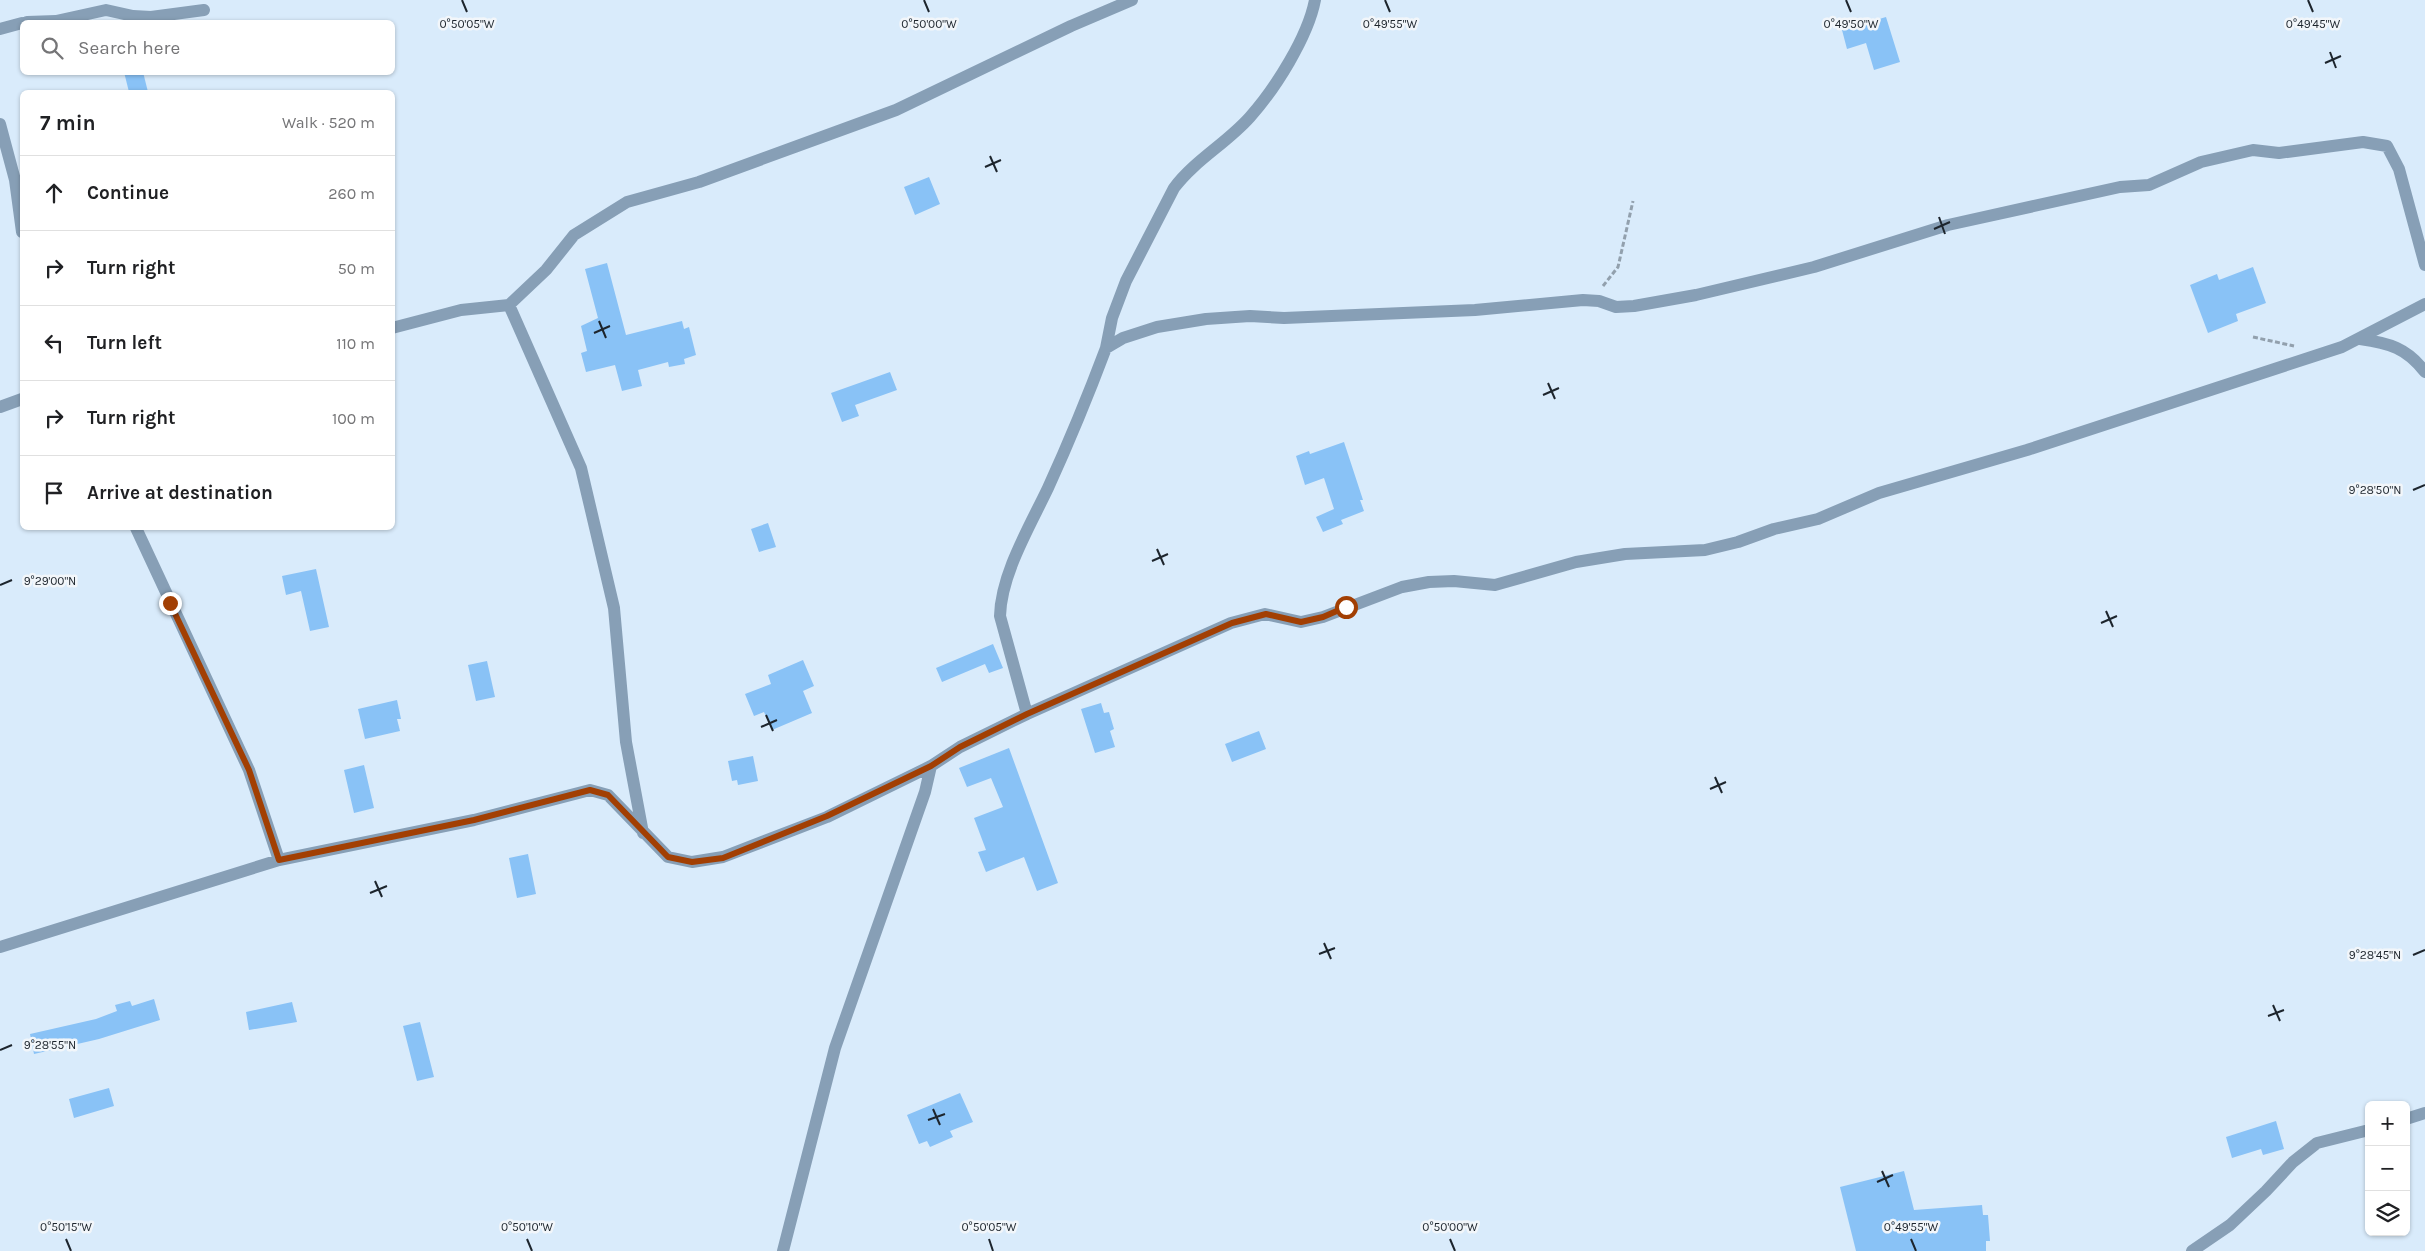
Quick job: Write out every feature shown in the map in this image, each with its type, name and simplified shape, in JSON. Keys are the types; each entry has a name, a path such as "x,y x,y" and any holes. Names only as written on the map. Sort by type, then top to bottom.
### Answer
{"street":[{"path":"395,327 461,310 509,305 546,270 574,235 627,202 699,182 896,110 1071,26 1132,0"},
{"path":"1027,714 1000,616 1000,599 1010,570 1080,418 1106,348 1112,318 1126,282 1174,188 1183,176 1250,117 1292,60 1315,0"},
{"path":"61,20 106,10 132,16 151,16 204,10"},
{"path":"0,29 20,24"},
{"path":"0,124 15,180 20,217"},
{"path":"1106,348 1123,338 1157,327 1206,319 1250,316 1284,318 1475,310 1592,301 1616,307 1661,302 1814,267 1948,224 2120,187 2149,185 2201,162 2221,156 2253,150 2279,153 2363,142 2386,146 2399,170 2425,265"},
{"path":"0,947 279,860 474,820 590,790 608,795 668,857 692,862 723,858 827,816 931,766 960,747 1027,714 1232,623 1266,614 1301,622 1323,617 1402,587 1429,582 1454,581 1495,585 1576,562 1624,554 1705,550 1738,542 1774,529 1818,519 1880,493 2027,450 2326,352 2360,339 2425,304"},
{"path":"509,305 581,468 614,608 626,742 643,832"},
{"path":"2360,339 2381,342 2399,348 2415,358 2425,372"},
{"path":"0,407 20,400"},
{"path":"137,530 249,770 279,860"},
{"path":"782,1251 836,1048 925,792 931,766"},
{"path":"2410,1117 2425,1113"},
{"path":"2192,1251 2230,1225 2293,1162 2317,1144 2365,1131"}],"path":[{"path":"1592,301 1618,267 1634,201"},
{"path":"2252,337 2326,352"}],"building":[{"path":"1886,17 1900,62 1874,70 1866,43 1847,49 1842,30"},
{"path":"125,75 144,75 148,90 128,90"},
{"path":"929,177 940,204 915,215 904,187"},
{"path":"607,263 626,335 682,321 684,329 689,327 696,355 684,359 685,364 669,367 668,362 638,370 642,386 622,391 615,365 586,372 581,353 587,351 581,326 598,318 585,269"},
{"path":"2253,267 2266,303 2236,314 2238,321 2208,333 2190,285 2217,274 2219,280"},
{"path":"890,372 897,390 855,405 859,416 842,422 831,393"},
{"path":"1344,442 1363,500 1360,500 1364,511 1341,520 1343,524 1323,532 1316,517 1334,509 1324,478 1305,485 1296,456 1309,451 1310,454"},
{"path":"768,523 776,547 759,552 751,529"},
{"path":"316,569 329,627 310,631 301,591 286,595 282,576"},
{"path":"993,644 1003,668 989,673 985,664 942,682 936,668"},
{"path":"803,660 814,686 803,691 812,713 772,730 764,712 754,716 745,694 771,684 768,675"},
{"path":"487,661 495,697 476,701 468,665"},
{"path":"397,700 401,719 397,719 400,731 365,739 358,709"},
{"path":"1101,703 1104,713 1109,712 1114,729 1110,731 1115,747 1095,753 1081,709"},
{"path":"1259,731 1266,749 1232,762 1225,744"},
{"path":"1009,748 1058,883 1037,891 1024,857 986,872 978,852 986,850 974,818 1003,807 991,778 967,787 959,768"},
{"path":"753,756 758,781 738,785 737,780 732,781 728,761"},
{"path":"364,765 374,808 354,813 344,770"},
{"path":"528,854 536,894 517,898 509,858"},
{"path":"154,999 160,1020 99,1039 34,1054 30,1034 96,1019 117,1011 115,1005 130,1001 132,1006"},
{"path":"292,1002 297,1022 249,1030 246,1012"},
{"path":"420,1022 434,1077 417,1081 403,1026"},
{"path":"109,1088 114,1106 74,1118 69,1099"},
{"path":"960,1093 973,1122 950,1131 953,1137 930,1147 927,1141 919,1144 907,1115"},
{"path":"2276,1121 2284,1149 2263,1155 2261,1149 2232,1158 2226,1137"},
{"path":"1904,1171 1914,1210 1982,1205 1983,1215 1988,1215 1990,1241 1986,1241 1986,1251 1856,1251 1840,1187"}],"route":[{"path":"170,603 249,770 279,860 474,820 590,790 608,795 668,857 692,862 723,858 827,816 931,766 960,747 1027,714 1232,623 1266,614 1301,622 1323,617 1346,607"}]}
